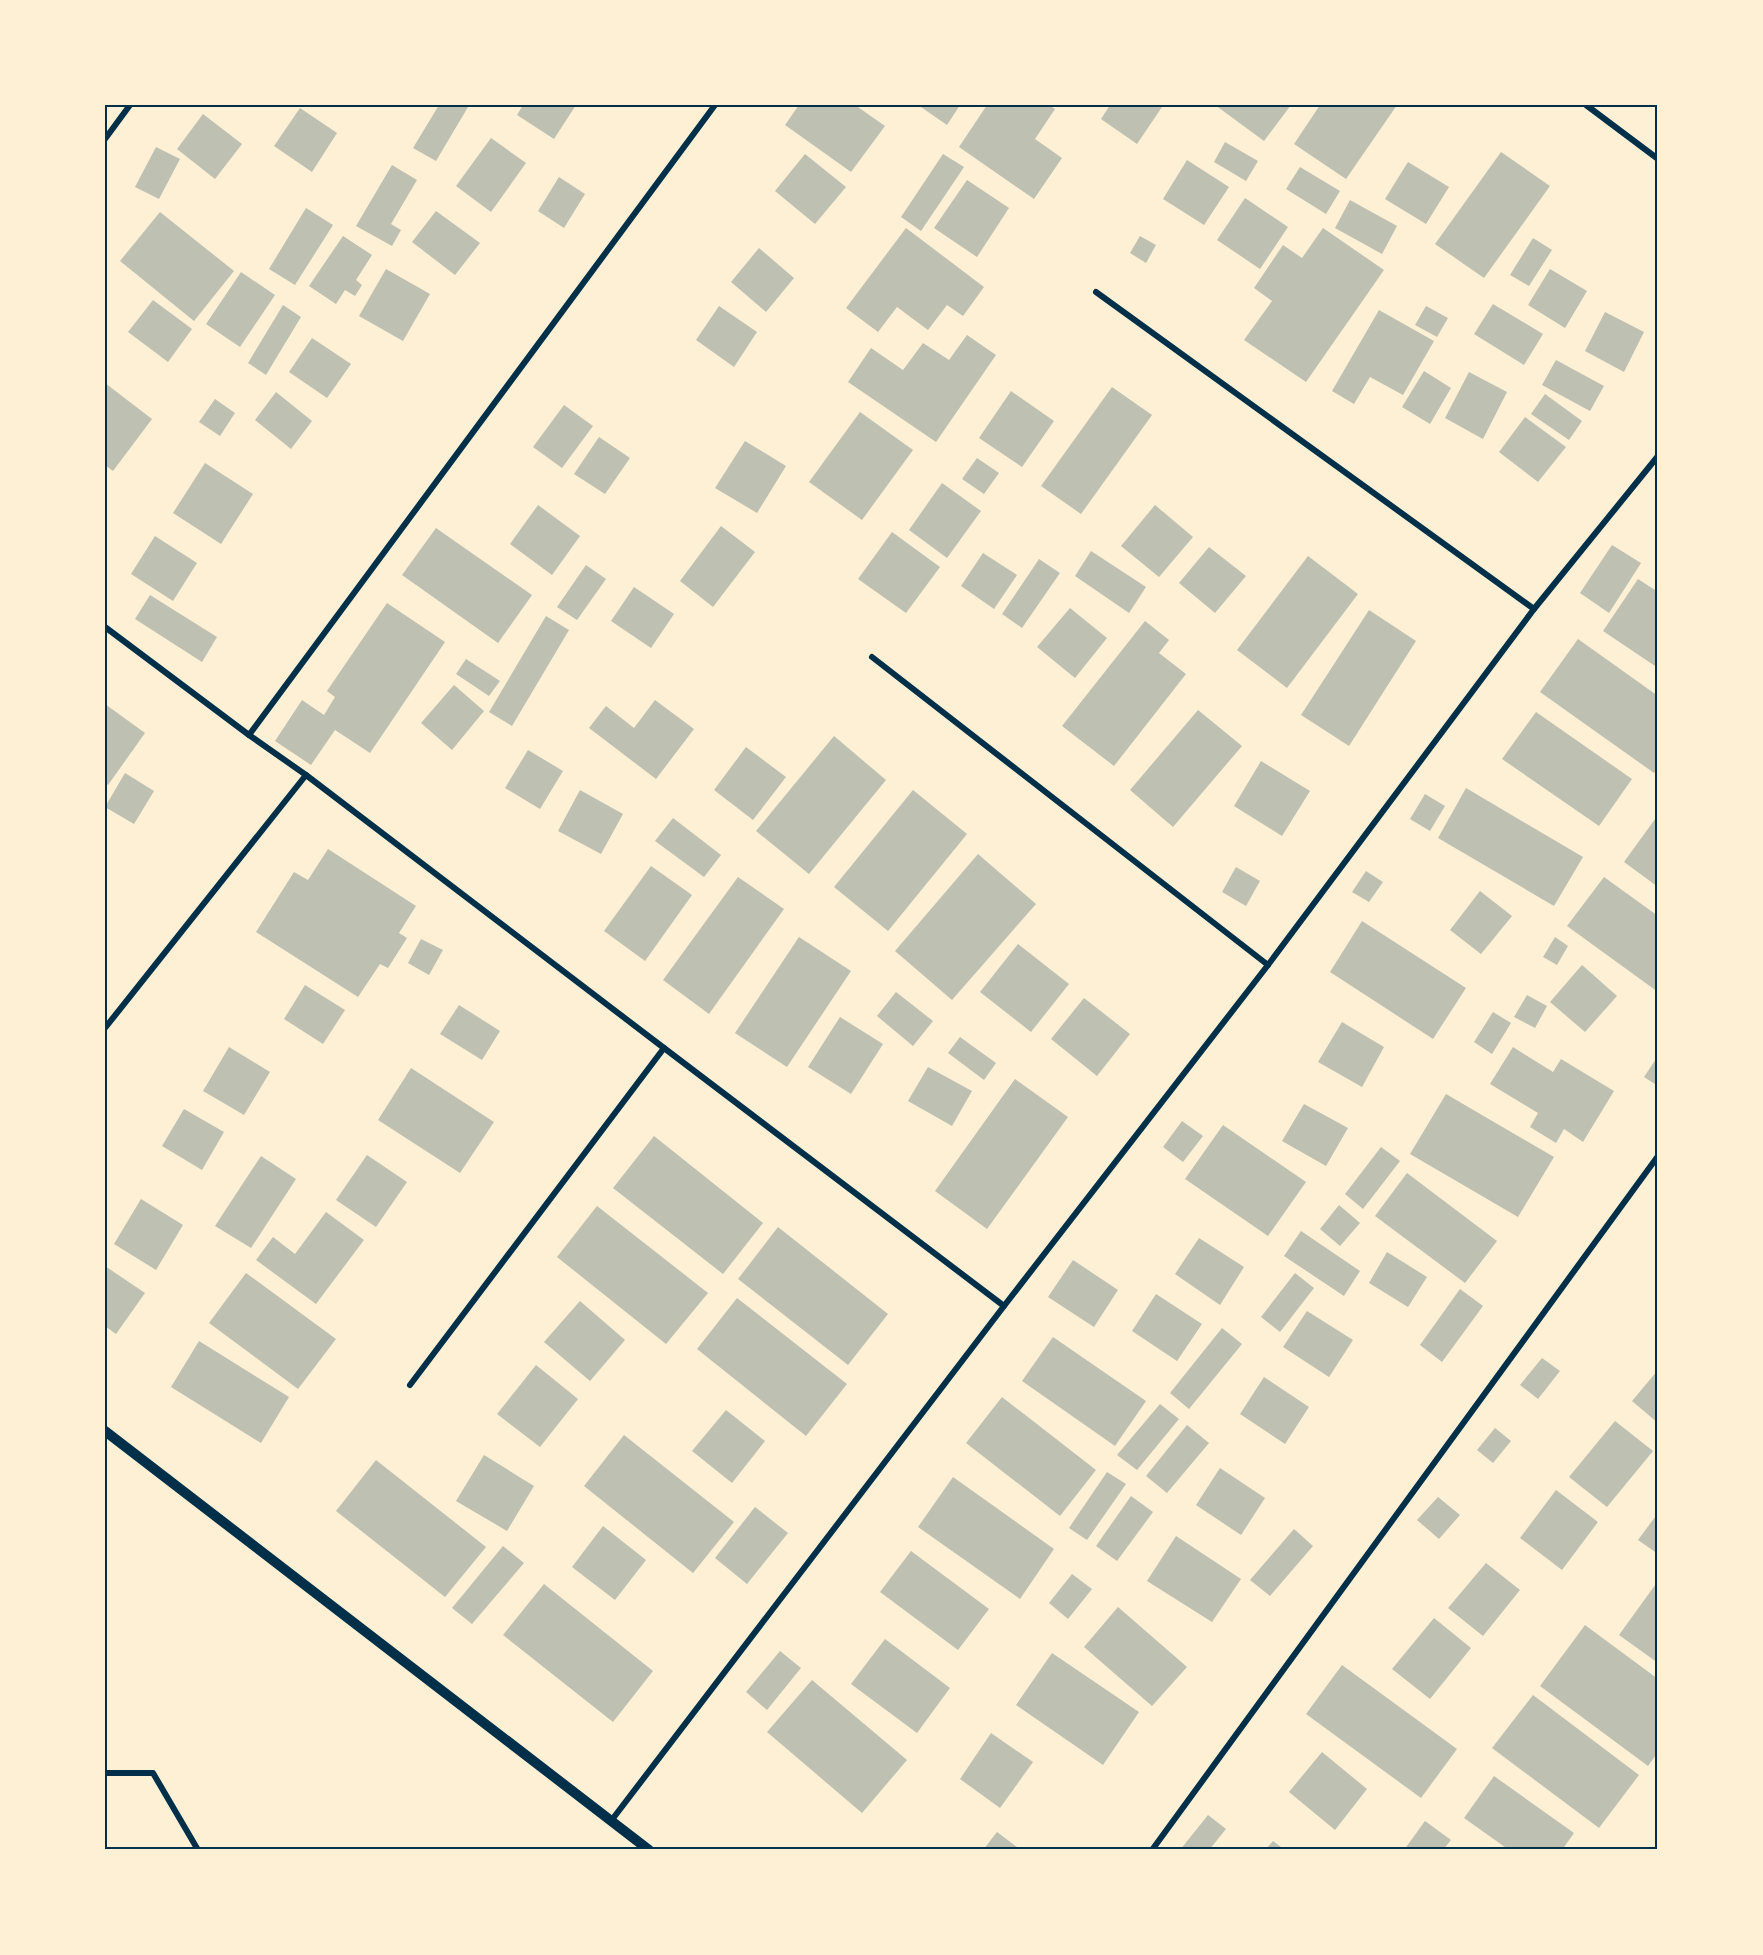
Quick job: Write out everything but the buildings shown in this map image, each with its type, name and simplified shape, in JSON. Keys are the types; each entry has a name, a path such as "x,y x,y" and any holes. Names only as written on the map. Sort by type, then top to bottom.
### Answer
{"street":[{"path":"105,139 130,105"},
{"path":"249,735 715,105"},
{"path":"1586,105 1658,159"},
{"path":"1096,292 1534,609"},
{"path":"611,1821 1004,1306 1268,965 1534,609 1658,456"},
{"path":"105,627 306,775 1004,1306"},
{"path":"872,657 1268,965"},
{"path":"105,1028 306,775"},
{"path":"410,1385 664,1048"},
{"path":"1152,1850 1658,1156"},
{"path":"105,1431 649,1850"},
{"path":"105,1773 153,1773 198,1850"}]}
